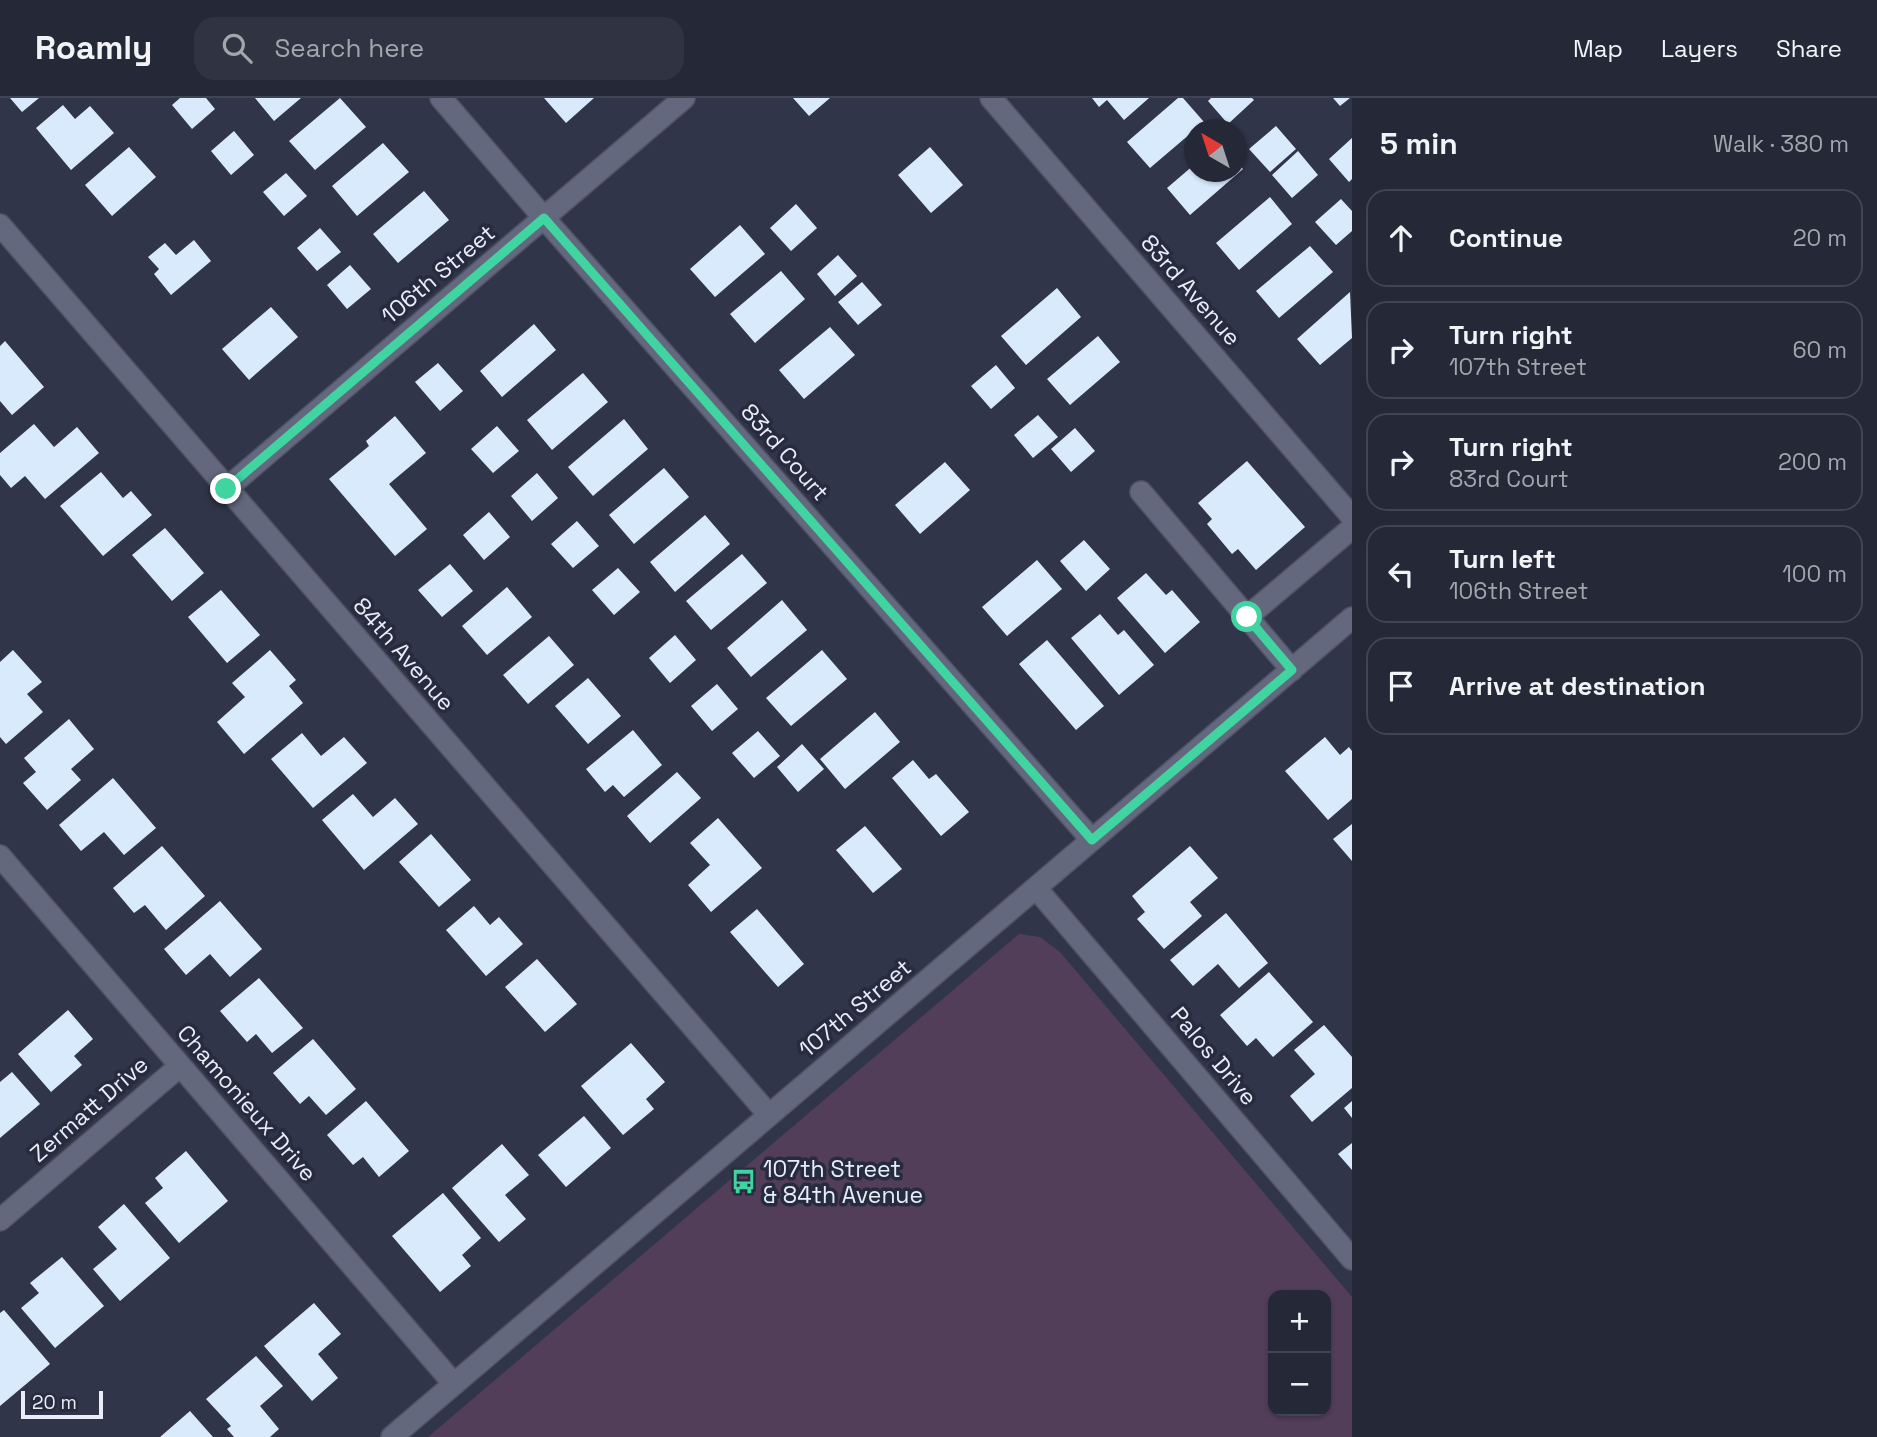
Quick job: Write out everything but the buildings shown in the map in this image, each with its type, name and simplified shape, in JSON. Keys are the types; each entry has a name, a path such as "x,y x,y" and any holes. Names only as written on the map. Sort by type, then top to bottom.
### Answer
{"street":[{"name":"83rd Court","path":"441,98 1092,840"},
{"name":"106th Street","path":"226,489 684,98"},
{"name":"83rd Avenue","path":"991,98 1352,517"},
{"name":"84th Avenue","path":"0,225 769,1115"},
{"path":"1141,492 1292,670"},
{"path":"1247,617 1352,527"},
{"name":"107th Street","path":"392,1437 1292,670 1348,631"},
{"name":"Chamonieux Drive","path":"0,856 454,1384"},
{"name":"Palos Drive","path":"1036,888 1352,1259"},
{"name":"Zermatt Drive","path":"0,1220 180,1066"}],"shaded area":[{"path":"1019,934 1040,937 1060,952 1352,1297 1352,1437 428,1437"}],"place":[{"name":"107th Street & 84th Avenue","path":"743,1182"}],"route":[{"path":"226,489 544,218 1092,840 1292,670 1247,617"}]}
